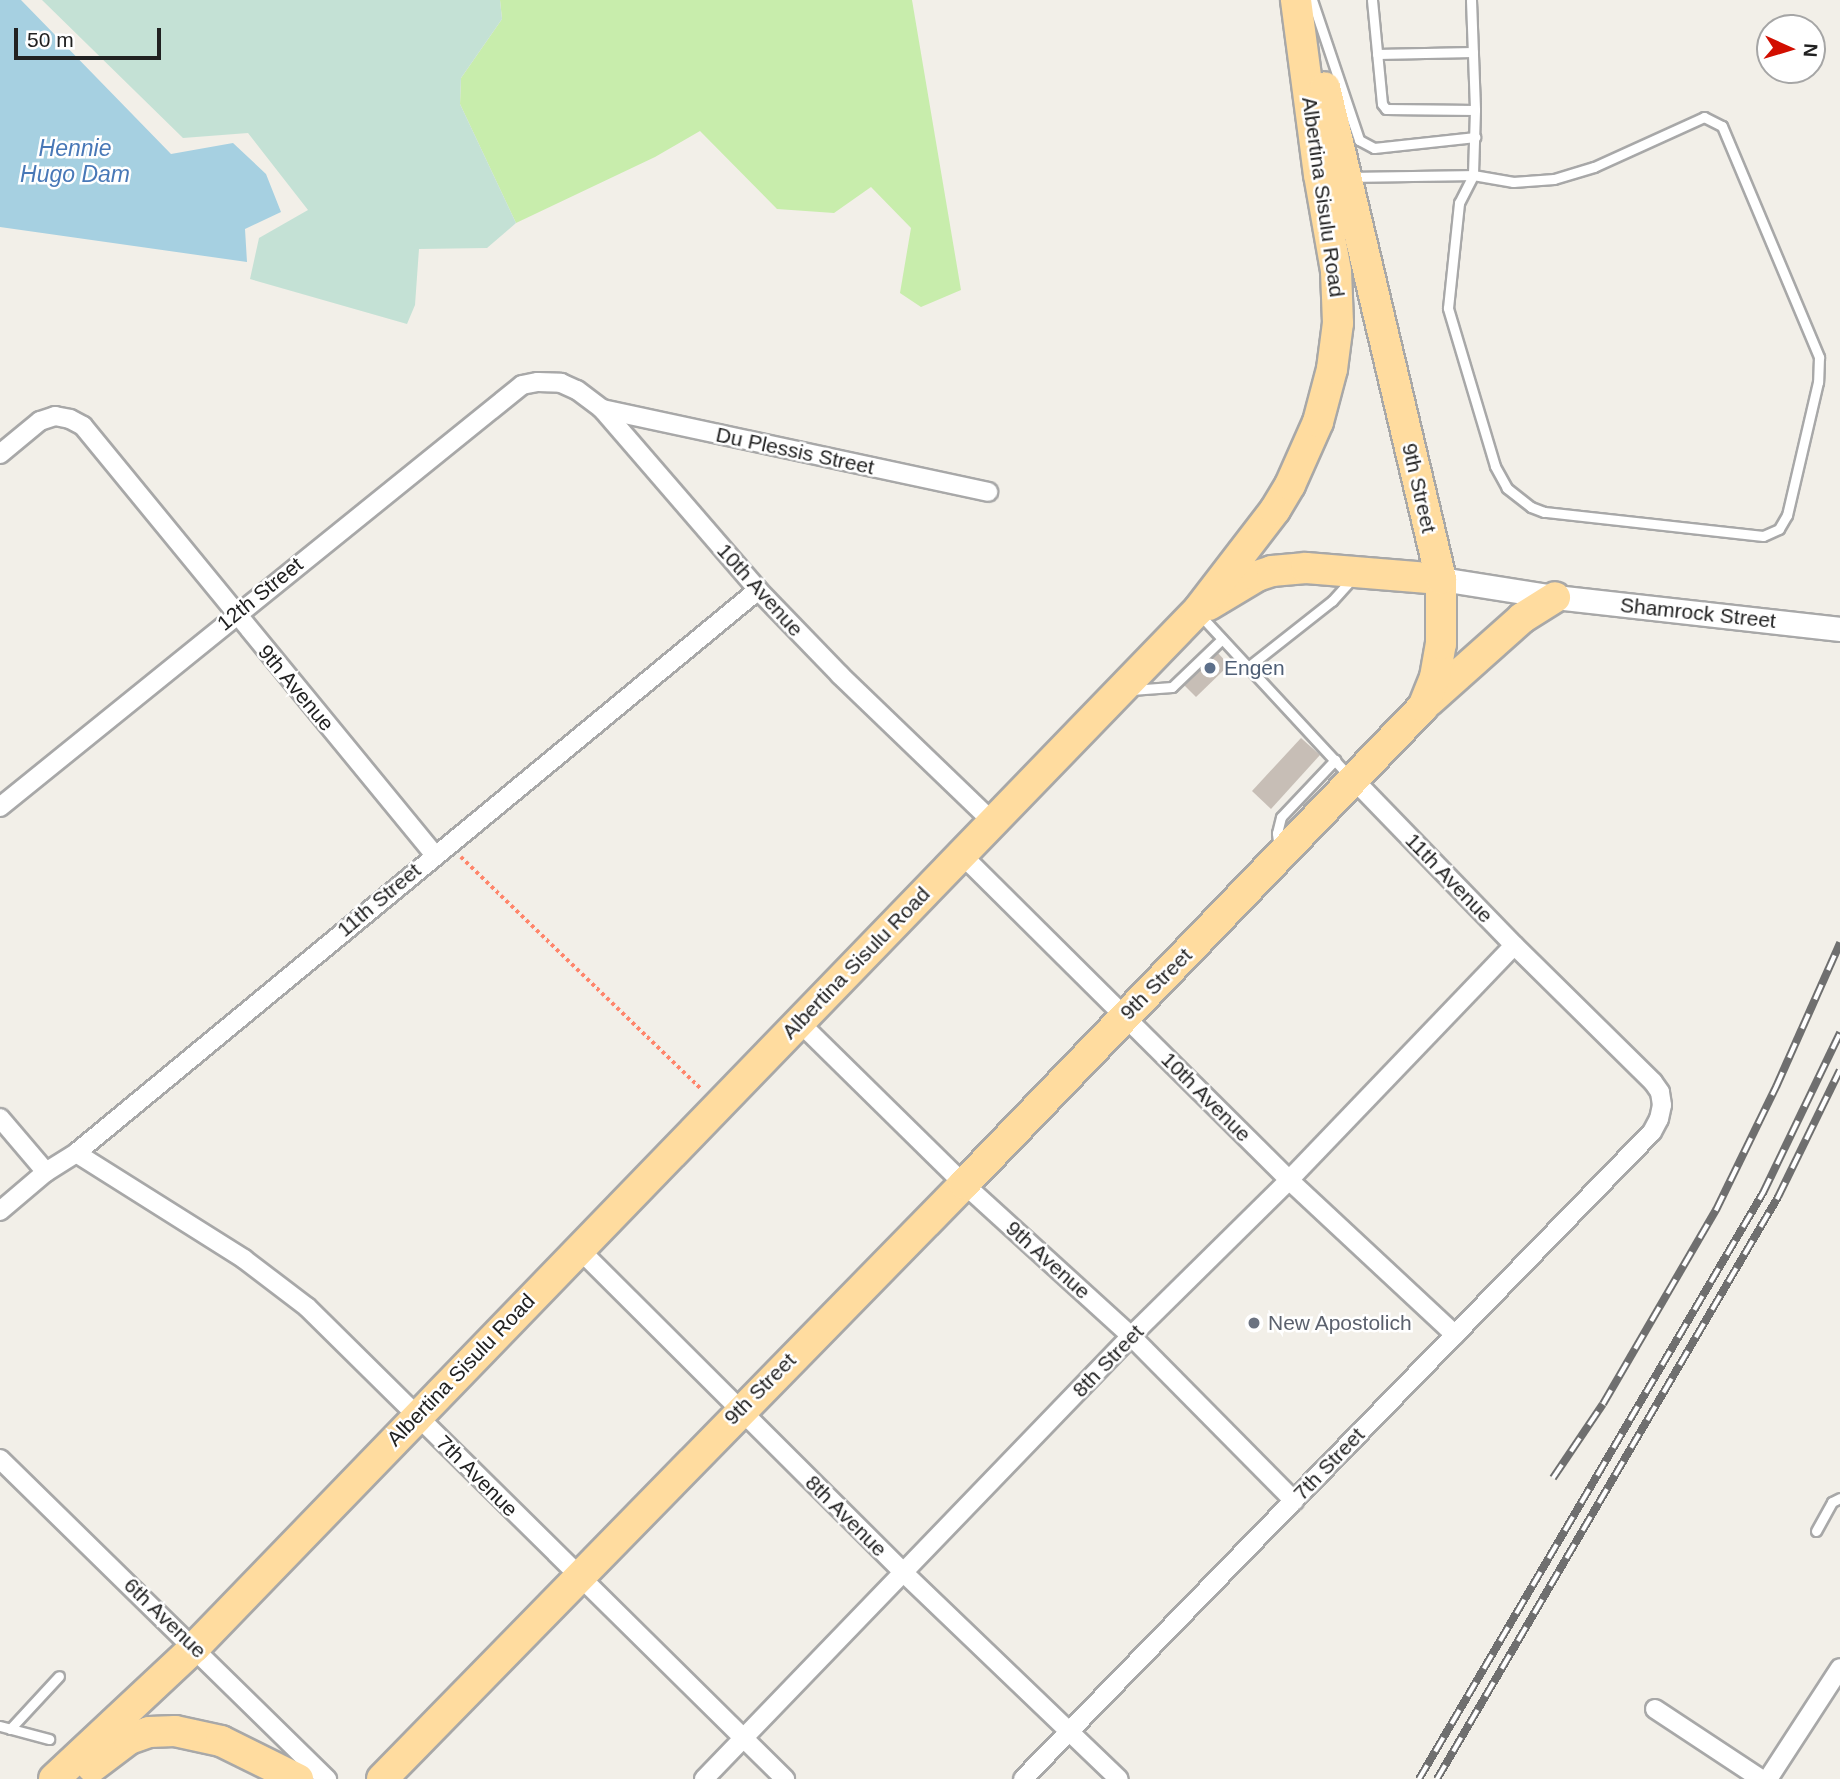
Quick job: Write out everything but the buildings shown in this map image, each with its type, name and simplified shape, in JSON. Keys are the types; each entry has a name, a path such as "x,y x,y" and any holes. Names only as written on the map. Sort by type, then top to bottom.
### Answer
{"main road":[{"name":"Albertina Sisulu Road","path":"54,1779 195,1647 1198,610 1275,510 1290,485 1325,397 1336,345 1338,296 1332,176 1296,0"},
{"name":"9th Street","path":"382,1779 1280,857 1344,770 1423,706 1436,677 1441,644 1444,617 1441,579 1332,176 1306,0"},
{"path":"1198,610 1272,571 1306,568 1441,579"},
{"path":"1423,706 1522,618 1555,597"},
{"path":"79,1779 111,1750 129,1739 149,1732 175,1731 221,1741 298,1779"}],"street":[{"name":"10th Avenue","path":"522,385 561,383 577,390 602,410 758,590 840,676 993,822"},
{"name":"12th Street","path":"0,807 235,614 522,385"},
{"name":"Du Plessis Street","path":"602,410 988,492"},
{"name":"9th Avenue","path":"0,454 40,421 55,416 70,419 83,426 235,614 441,849"},
{"name":"Shamrock Street","path":"1441,579 1555,597 1840,629"},
{"name":"11th Street","path":"0,1211 46,1172 76,1153 758,590"},
{"name":"11th Avenue","path":"1344,770 1660,1092 1662,1105 1659,1119 1652,1132 1636,1149"},
{"name":"10th Avenue","path":"961,854 1289,1180 1455,1335"},
{"name":"8th Street","path":"704,1779 905,1574 1131,1336 1289,1180 1514,946"},
{"name":"9th Avenue","path":"799,1021 964,1184 1131,1336 1294,1501"},
{"path":"0,1118 46,1172"},
{"name":"7th Street","path":"1023,1779 1636,1149"},
{"name":"7th Avenue","path":"76,1153 285,1289 330,1328 577,1576 785,1779"},
{"name":"8th Avenue","path":"578,1248 905,1574 1119,1779"},
{"name":"6th Avenue","path":"0,1460 195,1647 327,1779"},
{"path":"1768,1779 1840,1668"},
{"path":"1655,1709 1761,1779"}],"lane":[{"path":"1312,0 1359,141 1374,148 1475,137"},
{"path":"1372,0 1382,104 1386,109 1475,110"},
{"path":"1332,176 1473,175 1513,182 1554,179 1594,167 1695,120 1709,118 1722,126 1819,357 1818,382 1787,515 1779,529 1763,536 1544,512 1531,507 1507,488 1495,466 1448,308 1456,216 1463,192 1473,175 1475,110 1471,0"},
{"path":"1377,54 1473,52"},
{"path":"1248,667 1332,601 1357,572"},
{"name":"11th Avenue","path":"1198,610 1344,770"},
{"path":"1119,691 1172,687 1222,639"},
{"path":"1816,1531 1832,1502 1840,1498"},
{"path":"5,1728 59,1676"},
{"path":"5,1728 49,1739"}],"path":[{"path":"441,849 719,1106"}],"green space":[{"path":"42,0 500,0 502,19 461,78 460,104 516,223 487,248 419,249 415,305 407,324 250,279 259,238 308,210 248,133 183,138"},
{"path":"500,0 912,0 961,290 921,307 900,293 911,228 871,187 834,213 777,209 700,131 655,157 516,223 460,104 461,78 502,19"}],"water":[{"name":"Hennie Hugo Dam","path":"0,0 21,0 171,154 233,143 266,174 281,212 245,229 247,262 0,227"}],"railway":[{"path":"1553,1478 1603,1404 1716,1210 1776,1087 1840,943"},
{"path":"1419,1779 1763,1193 1840,1033"},
{"path":"1437,1779 1778,1197 1840,1070"}],"place":[{"name":"Engen","path":"1210,668"},
{"name":"New Apostolich","path":"1254,1323"}]}
